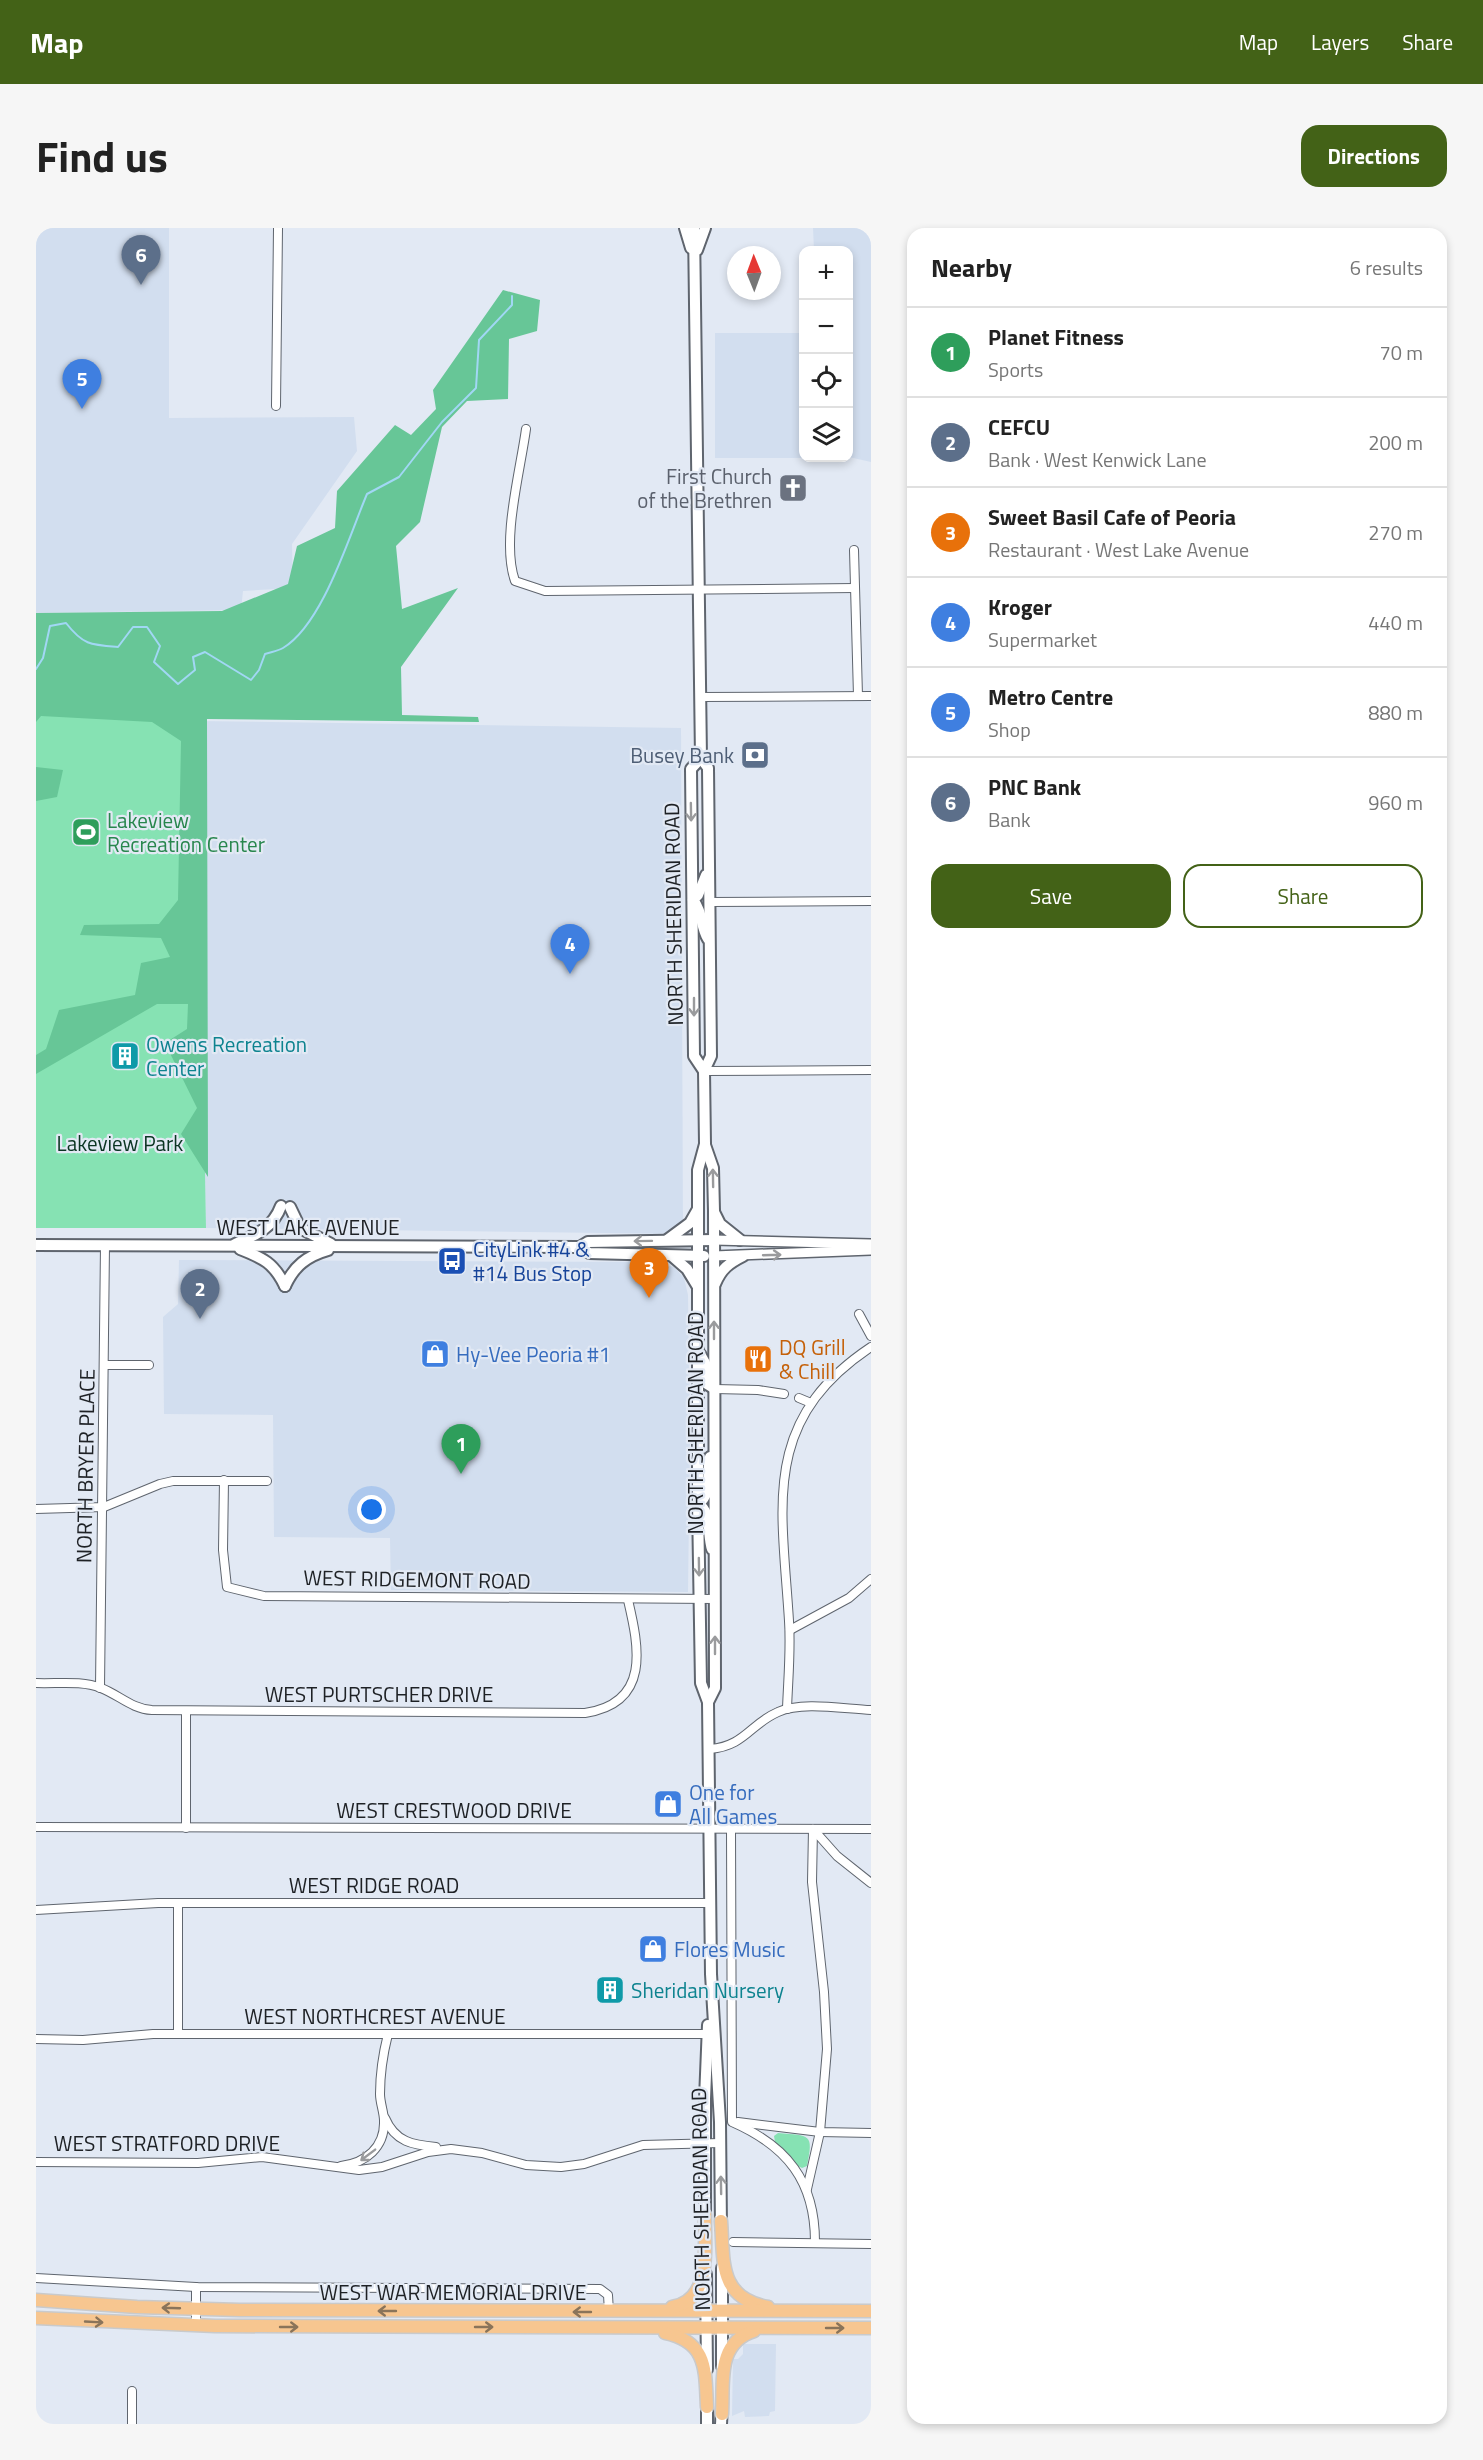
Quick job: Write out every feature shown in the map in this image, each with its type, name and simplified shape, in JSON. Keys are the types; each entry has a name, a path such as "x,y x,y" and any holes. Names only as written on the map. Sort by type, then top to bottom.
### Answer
{"highway":[{"path":"609,2312 677,2307 694,2297 701,2282 705,2214"},
{"path":"721,2221 725,2272 729,2284 738,2295 752,2303 766,2307 835,2311"},
{"name":"WEST WAR MEMORIAL DRIVE","path":"36,2300 196,2309 871,2311"},
{"name":"WEST WAR MEMORIAL DRIVE","path":"36,2318 196,2326 871,2328"},
{"path":"580,2328 652,2331 687,2340 697,2350 703,2362 707,2407"},
{"path":"722,2419 726,2357 735,2340 756,2330 801,2328"}],"main road":[{"path":"685,228 694,256"},
{"name":"NORTH SHERIDAN ROAD","path":"694,228 701,758 708,768 711,1056 704,1071 705,1144 698,1170 699,1599 701,1683 708,1702 711,1829 710,2034 705,2122 707,2424"},
{"path":"694,256 705,228"},
{"name":"NORTH SHERIDAN ROAD","path":"701,758 691,769 694,1056 704,1071"},
{"path":"709,865 703,885 693,900 698,906 702,926 710,941"},
{"name":"NORTH SHERIDAN ROAD","path":"705,1144 713,1168 716,1561 716,1688 708,1702"},
{"path":"231,1246 256,1235 271,1225 286,1206 300,1228 337,1247"},
{"path":"666,1240 690,1223 698,1209"},
{"path":"714,1211 720,1224 740,1240"},
{"name":"WEST LAKE AVENUE","path":"36,1245 580,1247 588,1242 714,1240"},
{"path":"231,1246 269,1262 278,1270 285,1286 291,1273 301,1261 316,1253 337,1247"},
{"name":"WEST LAKE AVENUE","path":"580,1247 589,1253 714,1256"},
{"path":"672,1256 689,1271 698,1287"},
{"path":"714,1287 720,1272 743,1256"},
{"path":"698,1350 705,1363 707,1384 715,1389"},
{"path":"715,1443 708,1464 707,1490 704,1500 698,1504 704,1507 706,1512 708,1539 716,1561"},
{"name":"NORTH SHERIDAN ROAD","path":"710,2034 720,2122 722,2419"}],"street":[{"path":"276,406 278,228"},
{"path":"526,429 509,542 510,565 515,580 545,591 855,588"},
{"path":"854,550 858,696"},
{"path":"700,697 871,696"},
{"path":"709,902 871,901"},
{"path":"704,1071 871,1070"},
{"name":"WEST LAKE AVENUE","path":"714,1240 871,1244"},
{"name":"NORTH BRYER PLACE","path":"100,1688 104,1507 105,1245"},
{"name":"WEST LAKE AVENUE","path":"714,1256 871,1250"},
{"path":"859,1314 871,1336"},
{"path":"787,1709 790,1630 782,1518 782,1485 790,1444 811,1403 835,1375 871,1347"},
{"path":"105,1365 149,1365"},
{"path":"715,1389 758,1390 784,1394"},
{"path":"799,1398 811,1403"},
{"name":"WEST RIDGEMONT ROAD","path":"224,1480 223,1550 227,1587 264,1596 716,1599"},
{"path":"36,1509 104,1507 167,1482 267,1481"},
{"path":"790,1630 849,1598 871,1579"},
{"name":"WEST PURTSCHER DRIVE","path":"36,1683 87,1684 100,1688 140,1709 577,1714 598,1711 620,1698 632,1683 636,1672 637,1640 628,1600"},
{"path":"710,1749 731,1745 772,1715 787,1709 797,1707 871,1710"},
{"path":"186,1711 186,1828"},
{"name":"WEST CRESTWOOD DRIVE","path":"36,1827 871,1829"},
{"path":"731,1829 732,2122"},
{"path":"813,1829 837,1856 871,1883"},
{"path":"807,2189 820,2132 827,2033 812,1882 813,1829"},
{"path":"178,1903 178,2034"},
{"name":"WEST RIDGE ROAD","path":"36,1910 178,1903 711,1903"},
{"name":"WEST NORTHCREST AVENUE","path":"36,2039 83,2040 134,2034 710,2034"},
{"path":"322,2166 348,2166 369,2156 378,2148 383,2136 380,2092 388,2034"},
{"path":"383,2111 393,2132 409,2144 456,2149"},
{"path":"705,2122 732,2122 820,2132 871,2133"},
{"path":"732,2122 761,2136 774,2146 796,2170 807,2189 814,2213 815,2242"},
{"name":"WEST STRATFORD DRIVE","path":"36,2162 198,2163 262,2157 366,2170 419,2154 456,2149 482,2153 526,2165 561,2167 584,2164 643,2145 720,2143"},
{"path":"733,2242 871,2244"},
{"path":"36,2278 196,2287 600,2289 608,2295 609,2312"},
{"path":"196,2287 196,2326"},
{"path":"132,2391 132,2424"}],"shaded area":[{"path":"36,228 169,228 169,418 354,417 357,451 292,544 293,588 243,591 241,610 36,613"},
{"path":"813,228 871,228 871,462 853,458 853,246 814,246"},
{"path":"715,333 799,333 799,458 715,458"},
{"path":"196,721 681,728 683,1234 206,1228"},
{"path":"179,1260 653,1262 674,1267 684,1278 688,1295 690,1436 688,1592 391,1590 390,1538 274,1537 273,1415 164,1414 163,1317 178,1304"},
{"path":"743,2344 776,2344 775,2411 770,2412 769,2416 745,2417 744,2411 732,2416 733,2359 738,2359 743,2354"}],"green space":[{"path":"503,290 540,300 537,331 509,339 508,399 467,401 442,427 420,522 396,546 402,609 458,588 401,667 402,715 478,717 479,722 207,719 208,1177 181,1134 197,1108 165,1043 187,1029 188,1004 157,1004 36,1074 36,1055 46,1049 59,1010 135,995 141,963 170,957 161,938 80,935 84,925 159,924 178,900 181,741 152,722 41,716 36,722 36,613 222,611 288,584 297,546 335,528 337,491 395,425 411,435 436,409 433,390"},
{"name":"Lakeview Park","path":"195,622 206,1228 36,1228 36,647"},
{"path":"36,767 63,770 57,797 36,801"},
{"path":"778,2133 807,2138 810,2147 807,2166 802,2168 798,2166 775,2142 774,2136"}],"waterway":[{"path":"36,669 43,658 50,626 66,623 83,640 101,646 118,647 133,627 147,627 160,646 154,662 178,684 195,670 193,657 205,652 251,680 259,670 265,654 283,648 310,620 333,578 367,494 399,477 442,422 476,388 479,340 512,305 512,296"}],"place":[{"name":"PNC Bank","path":"141,285"},
{"name":"Metro Centre","path":"82,409"},
{"name":"First Church of the Brethren","path":"793,488"},
{"name":"Busey Bank","path":"755,755"},
{"name":"Lakeview Recreation Center","path":"86,832"},
{"name":"Kroger","path":"570,974"},
{"name":"Owens Recreation Center","path":"125,1056"},
{"name":"CityLink #4 & #14 Bus Stop","path":"452,1261"},
{"name":"Sweet Basil Cafe of Peoria","path":"649,1298"},
{"name":"CEFCU","path":"200,1319"},
{"name":"Hy-Vee Peoria #1","path":"435,1354"},
{"name":"DQ Grill & Chill","path":"758,1359"},
{"name":"Planet Fitness","path":"461,1474"},
{"name":"One for All Games","path":"668,1804"},
{"name":"Flores Music","path":"653,1949"},
{"name":"Sheridan Nursery","path":"610,1990"}]}
